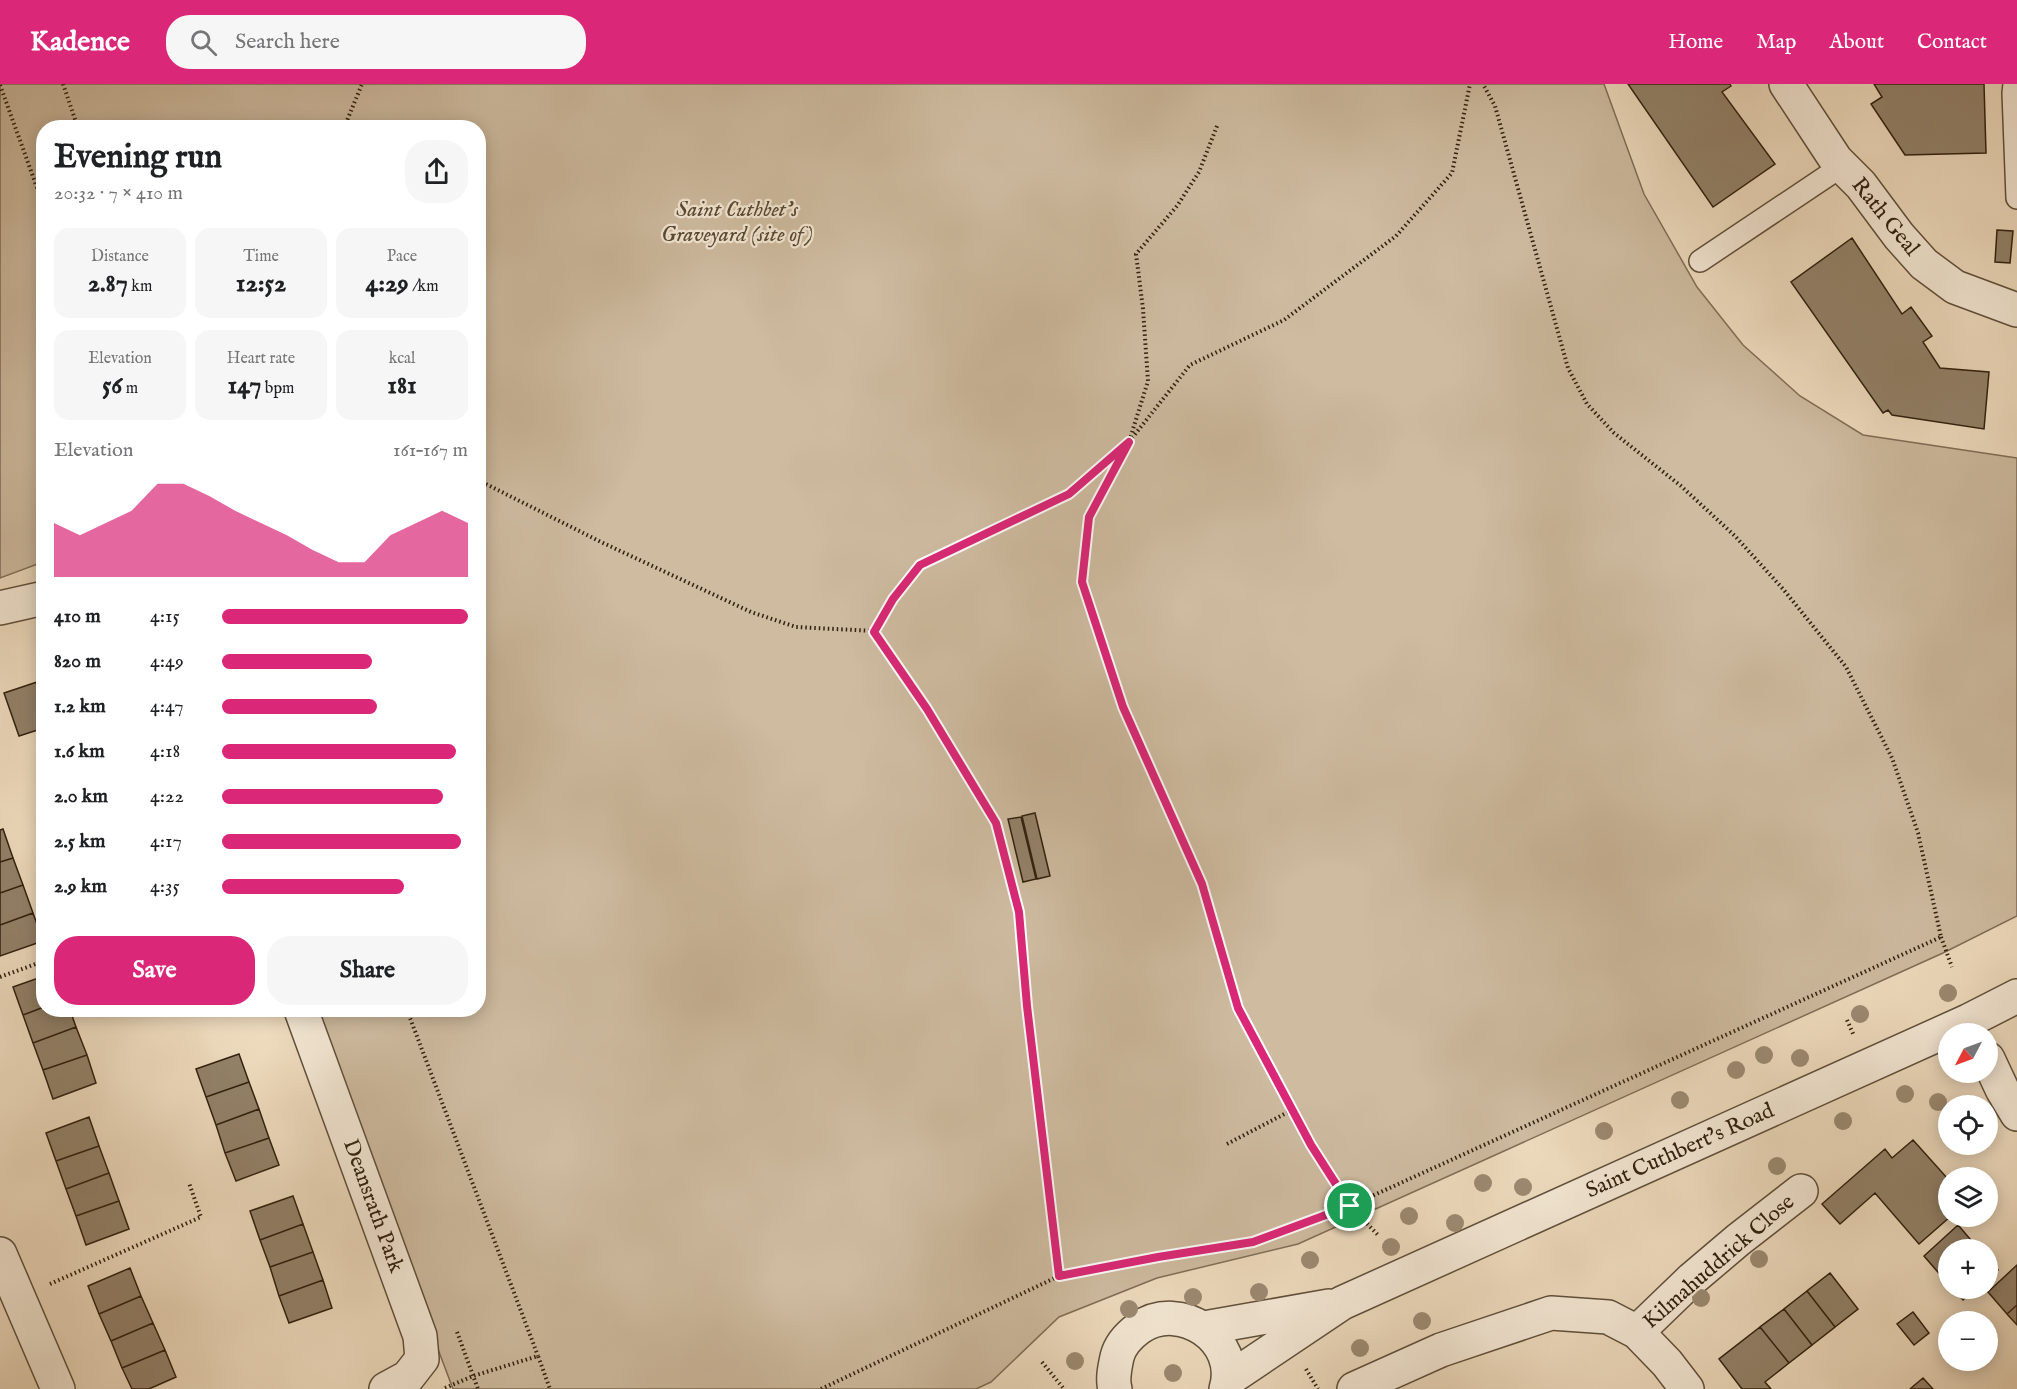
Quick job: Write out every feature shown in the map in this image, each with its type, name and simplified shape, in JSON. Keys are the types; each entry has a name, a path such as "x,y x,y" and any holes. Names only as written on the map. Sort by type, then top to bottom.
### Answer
{"street":[{"name":"Rath Geal","path":"1786,84 1836,160 1861,185 1899,236 1924,264 1955,287 2017,310"},
{"path":"0,608 36,600"},
{"name":"Saint Cuthbert’s Road","path":"1978,1023 2017,996"},
{"name":"Deansrath Park","path":"304,1017 420,1335 422,1359 408,1377 386,1389"},
{"name":"Saint Cuthbert’s Road","path":"1228,1384 1342,1303 1938,1042"},
{"path":"1998,1080 2017,1114"},
{"name":"Kilmahuddrick Close","path":"1637,1332 1701,1271 1801,1191"},
{"path":"0,1254 58,1389"},
{"name":"Saint Cuthbert’s Road","path":"1204,1328 1342,1303"},
{"name":"Kilmahuddrick Close","path":"1354,1389 1441,1350 1551,1313 1608,1317 1637,1332 1667,1363 1687,1389"},
{"name":"Saint Cuthbert’s Road","path":"1087,1389 1115,1378 1119,1349 1131,1334 1145,1324 1160,1319 1175,1318 1190,1321 1204,1328 1217,1342 1226,1359 1228,1384"}],"lane":[{"path":"2014,84 2017,198"},
{"path":"1700,261 1842,166"}],"path":[{"path":"63,84 75,120"},
{"path":"347,120 362,84"},
{"path":"1378,1234 1350,1206 1311,1145 1238,1008 1202,884 1123,707 1082,582 1089,517 1129,442 1190,365 1284,320 1396,236 1452,173 1470,84"},
{"path":"1483,84 1495,106 1568,368 1587,404 1614,433 1681,486 1735,536 1783,589 1846,667 1892,758 1918,833 1941,937 1952,967"},
{"path":"0,85 36,185"},
{"path":"874,632 893,599 920,565 1069,494 1129,442 1148,381 1136,254 1177,206 1198,172 1217,126"},
{"path":"486,484 601,542 751,612 796,627 874,632"},
{"path":"874,632 927,709 996,823 1019,912 1027,1006 1059,1276"},
{"path":"821,1389 1059,1276 1253,1242 1350,1206 1941,937"},
{"path":"0,977 36,964"},
{"path":"410,1017 550,1389"},
{"path":"1227,1144 1292,1110"},
{"path":"41,1288 201,1217 189,1183"},
{"path":"442,1389 473,1376 538,1356"},
{"path":"1042,1362 1064,1389"},
{"path":"1306,1370 1318,1389"}],"green space":[{"name":"Saint Cuthbet's Graveyard (site of)","path":"0,84 1604,84 1644,194 1697,287 1743,345 1800,396 1863,435 2017,458 2017,916 1943,953 1298,1244 1157,1278 1059,1317 991,1382 976,1389 453,1389 313,1017 486,1017 486,120 36,120 36,565 0,578"}],"building":[{"path":"1628,84 1730,84 1731,86 1722,92 1775,164 1713,207"},
{"path":"1874,84 1984,84 1986,153 1905,155 1871,104 1882,97"},
{"path":"1997,230 2013,231 2010,263 1995,262"},
{"path":"1852,238 1902,314 1911,307 1932,336 1923,342 1940,368 1989,372 1984,429 1892,415 1888,410 1883,413 1791,282"},
{"path":"36,682 36,731 19,736 4,693"},
{"path":"1035,813 1050,876 1037,879 1022,816"},
{"path":"1021,817 1036,879 1023,882 1008,819"},
{"path":"3,829 13,858 0,862 0,830"},
{"path":"13,858 23,885 0,893 0,862"},
{"path":"23,885 33,913 0,925 0,893"},
{"path":"33,913 36,921 36,943 0,956 0,925"},
{"path":"36,979 36,1010 23,1015 13,987"},
{"path":"36,1010 36,1017 72,1017 76,1027 33,1043 23,1015"},
{"path":"76,1027 87,1055 43,1070 33,1043"},
{"path":"239,1054 249,1082 206,1097 196,1069"},
{"path":"87,1055 96,1083 53,1099 43,1070"},
{"path":"249,1082 259,1109 216,1125 206,1097"},
{"path":"259,1109 269,1138 225,1153 216,1125"},
{"path":"89,1117 99,1146 56,1161 46,1133"},
{"path":"269,1138 279,1165 236,1181 225,1153"},
{"path":"1913,1140 1938,1168 1938,1227 1919,1244 1875,1193 1840,1224 1822,1204 1885,1149 1892,1158"},
{"path":"99,1146 109,1173 66,1189 56,1161"},
{"path":"109,1173 119,1201 76,1216 66,1189"},
{"path":"293,1196 303,1224 260,1240 250,1211"},
{"path":"119,1201 129,1229 86,1245 76,1216"},
{"path":"303,1224 313,1252 270,1267 260,1240"},
{"path":"1956,1227 1960,1227 1970,1239 1943,1239"},
{"path":"1938,1243 1938,1272 1924,1256"},
{"path":"313,1252 323,1280 279,1296 270,1267"},
{"path":"2017,1265 2017,1305 2007,1314 1994,1299 1998,1299 1998,1283"},
{"path":"130,1268 141,1296 99,1314 88,1286"},
{"path":"1830,1273 1858,1309 1835,1327 1807,1291"},
{"path":"323,1280 332,1308 289,1323 279,1296"},
{"path":"1807,1291 1835,1327 1812,1345 1784,1309"},
{"path":"141,1296 153,1323 111,1341 99,1314"},
{"path":"2017,1305 2017,1325 2007,1314"},
{"path":"1784,1309 1812,1345 1789,1363 1760,1327"},
{"path":"1913,1312 1929,1333 1914,1345 1897,1324"},
{"path":"153,1323 165,1350 122,1368 111,1341"},
{"path":"1760,1327 1789,1363 1765,1382 1771,1389 1742,1389 1719,1359"},
{"path":"165,1350 176,1377 149,1389 132,1389 122,1368"},
{"path":"1923,1378 1933,1389 1910,1389"}],"route":[{"path":"1129,442 1089,517 1082,582 1123,707 1202,884 1238,1008 1311,1145 1350,1206 1253,1242 1059,1276 1027,1006 1019,912 996,823 927,709 874,632 893,599 920,565 1069,494 1129,442"}]}
